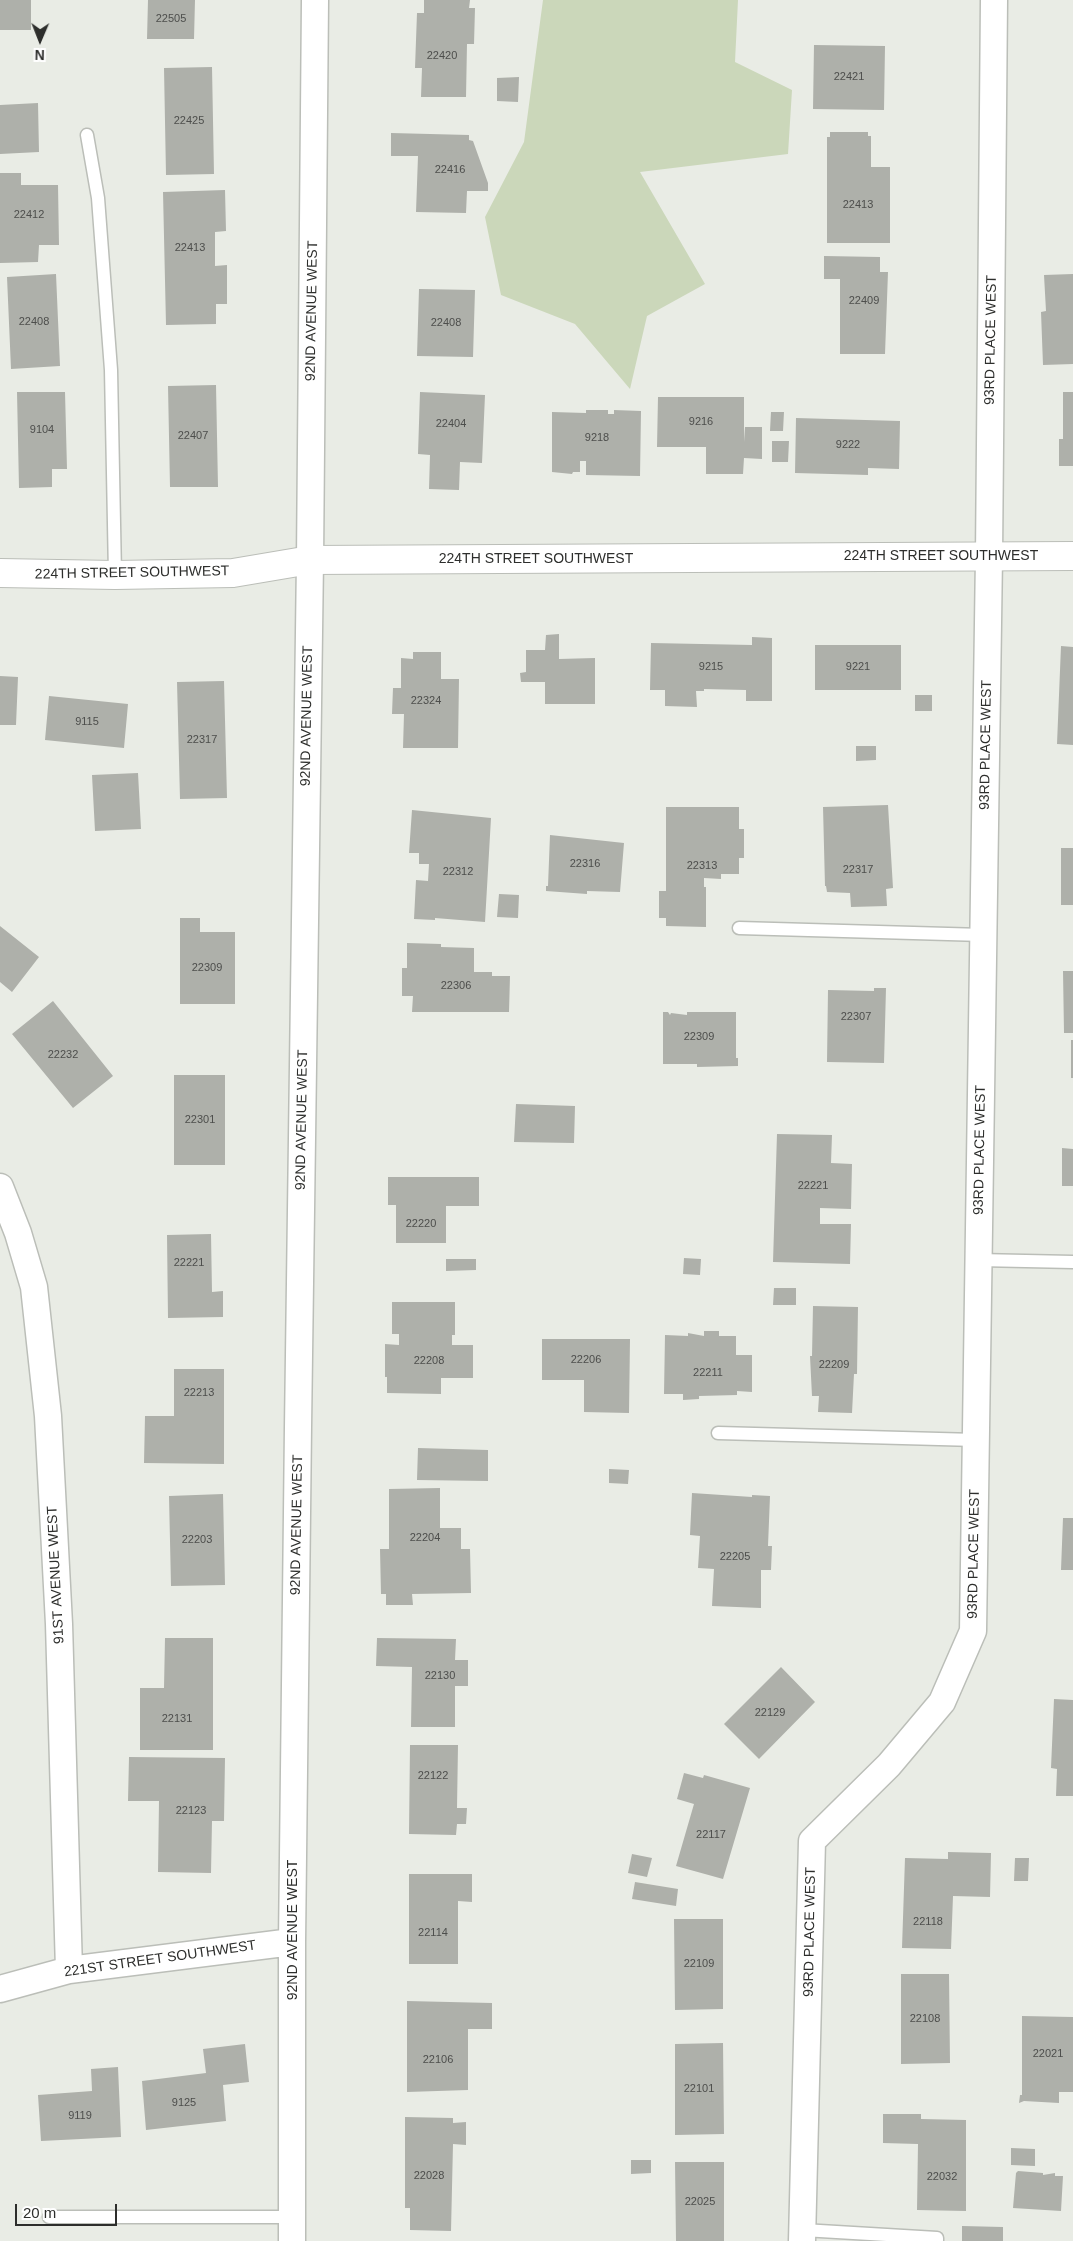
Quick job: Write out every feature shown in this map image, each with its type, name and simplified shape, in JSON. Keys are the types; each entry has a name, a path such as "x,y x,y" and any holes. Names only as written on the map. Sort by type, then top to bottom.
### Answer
{"street":[{"name":"92ND AVENUE WEST","path":"292,2229 292,1942 310,560 315,0"},
{"name":"93RD PLACE WEST","path":"802,2235 812,1841 889,1765 942,1702 973,1631 989,556 994,0"},
{"name":"224TH STREET SOUTHWEST","path":"0,573 115,575 233,572 310,560 1073,556"},
{"name":"91ST AVENUE WEST","path":"0,1187 18,1233 34,1287 48,1416 59,1634 69,1970"},
{"name":"221ST STREET SOUTHWEST","path":"0,1989 69,1970 292,1942"}],"lane":[{"path":"87,135 98,198 111,370 115,575"},
{"path":"739,928 983,935"},
{"path":"978,1260 1073,1262"},
{"path":"718,1432 976,1440"},
{"path":"49,2217 292,2229"},
{"path":"802,2235 937,2238 937,2241"}],"green space":[{"path":"543,0 738,0 735,62 792,90 788,154 640,172 705,284 647,316 630,389 575,324 501,295 485,217 524,142"}],"building":[{"path":"0,0 31,0 31,30 0,30"},
{"path":"148,0 195,0 194,39 147,39"},
{"path":"424,0 470,0 469,8 475,8 474,44 467,44 466,97 421,97 422,68 415,68 417,13 424,13"},
{"path":"814,45 885,46 884,110 813,109"},
{"path":"212,67 214,174 166,175 164,68"},
{"path":"519,77 518,102 497,101 497,78"},
{"path":"38,103 39,152 0,154 0,105"},
{"path":"830,132 868,132 868,136 871,136 871,167 890,167 890,243 827,243 827,137 830,137"},
{"path":"391,133 469,135 469,140 473,141 488,183 488,191 467,191 466,213 416,212 418,156 391,156"},
{"path":"0,173 21,173 21,185 58,185 59,245 39,245 38,262 0,263"},
{"path":"225,190 226,231 215,232 215,266 227,265 227,304 216,304 216,324 166,325 163,192"},
{"path":"824,256 880,257 880,272 888,272 885,354 840,354 840,279 824,279"},
{"path":"56,274 60,366 11,369 7,277"},
{"path":"1073,274 1073,364 1043,365 1041,312 1046,311 1044,275"},
{"path":"419,289 475,290 473,357 417,356"},
{"path":"216,385 218,487 170,487 168,386"},
{"path":"17,392 65,392 67,469 52,469 52,487 19,488"},
{"path":"420,392 485,395 482,463 460,462 459,490 429,489 430,455 418,454"},
{"path":"1063,392 1073,392 1073,466 1059,466 1059,439 1063,439"},
{"path":"658,397 744,397 744,442 745,427 762,427 762,459 744,458 743,474 706,474 706,447 657,447"},
{"path":"586,410 608,410 608,414 614,414 614,410 641,411 640,476 586,475 586,461 580,461 580,472 573,472 572,474 552,472 552,412 586,413"},
{"path":"771,412 784,412 783,431 770,431"},
{"path":"796,418 900,421 899,469 868,468 868,475 795,473"},
{"path":"772,441 789,441 788,462 772,462"},
{"path":"559,634 559,659 595,658 595,704 545,704 545,682 521,682 520,673 526,672 526,650 545,650 546,635"},
{"path":"752,637 772,638 772,701 746,701 746,690 704,689 704,691 696,691 697,707 665,706 665,690 650,690 651,643 752,645"},
{"path":"815,645 901,645 901,690 815,690"},
{"path":"1061,646 1073,647 1073,745 1057,744"},
{"path":"413,652 441,652 441,679 459,679 458,748 403,748 404,714 392,714 393,688 401,688 401,658 413,659"},
{"path":"0,676 18,677 16,725 0,725"},
{"path":"224,681 227,798 180,799 177,682"},
{"path":"915,695 932,695 932,711 915,711"},
{"path":"49,696 128,704 124,748 45,740"},
{"path":"856,746 876,746 876,760 856,761"},
{"path":"138,773 141,829 95,831 92,775"},
{"path":"888,805 893,888 886,889 887,906 851,907 850,893 827,892 825,886 823,807"},
{"path":"666,807 739,807 739,829 744,829 744,858 739,858 739,874 721,874 721,879 704,878 704,887 706,887 706,927 666,926 666,918 659,918 659,891 666,891"},
{"path":"412,810 491,818 485,922 435,918 435,920 414,919 416,880 428,881 429,864 419,864 419,853 409,853"},
{"path":"550,835 624,843 620,892 587,891 587,894 546,891 546,886 548,886"},
{"path":"1061,848 1073,848 1073,905 1061,905"},
{"path":"499,894 519,895 518,918 497,917"},
{"path":"180,918 200,918 200,932 235,932 235,1004 180,1004"},
{"path":"0,926 39,957 12,992 0,982"},
{"path":"407,943 441,944 441,947 474,948 474,972 492,972 492,976 510,976 509,1012 412,1012 413,996 402,996 402,968 407,968"},
{"path":"1063,971 1073,971 1073,1033 1064,1033"},
{"path":"874,988 886,988 884,1063 827,1062 828,990 874,991"},
{"path":"53,1001 113,1076 73,1108 12,1034"},
{"path":"663,1012 668,1012 670,1015 671,1013 687,1015 687,1012 736,1012 736,1058 738,1058 738,1066 697,1067 697,1064 663,1064"},
{"path":"1071,1040 1073,1040 1073,1078 1071,1078"},
{"path":"174,1075 225,1075 225,1165 174,1165"},
{"path":"516,1104 575,1106 574,1143 514,1142"},
{"path":"777,1134 832,1135 831,1163 852,1164 851,1209 820,1208 820,1224 851,1224 850,1264 773,1262"},
{"path":"1062,1148 1073,1149 1073,1186 1062,1186"},
{"path":"388,1177 479,1177 479,1206 446,1206 446,1243 396,1243 396,1205 388,1205"},
{"path":"211,1234 212,1292 223,1291 223,1317 168,1318 167,1235"},
{"path":"684,1258 701,1259 700,1275 683,1274"},
{"path":"446,1259 476,1259 476,1270 446,1271"},
{"path":"774,1288 796,1288 796,1305 773,1305"},
{"path":"392,1302 455,1302 455,1335 452,1335 452,1345 473,1345 473,1378 441,1378 441,1394 387,1393 385,1344 399,1345 399,1334 392,1334"},
{"path":"813,1306 858,1307 857,1374 854,1374 852,1413 818,1412 819,1396 812,1396 810,1356 812,1356"},
{"path":"704,1331 719,1331 719,1336 736,1336 736,1355 752,1355 752,1392 737,1391 737,1395 699,1396 699,1399 683,1400 683,1394 664,1394 665,1335 688,1336 688,1333 704,1336"},
{"path":"542,1339 630,1339 629,1413 584,1412 584,1380 542,1380"},
{"path":"174,1369 224,1369 224,1464 144,1463 145,1416 174,1416"},
{"path":"418,1448 488,1450 488,1481 417,1480"},
{"path":"609,1469 629,1470 628,1484 609,1483"},
{"path":"440,1488 440,1528 461,1528 461,1549 470,1549 471,1593 412,1594 413,1605 386,1605 386,1594 381,1594 380,1549 389,1549 389,1489"},
{"path":"692,1493 752,1497 752,1495 770,1496 768,1546 772,1546 771,1570 761,1570 761,1608 712,1606 714,1569 698,1568 700,1536 690,1535"},
{"path":"223,1494 225,1585 171,1586 169,1496"},
{"path":"1063,1518 1073,1518 1073,1570 1061,1570"},
{"path":"165,1638 213,1638 213,1750 140,1750 140,1688 164,1688"},
{"path":"377,1638 456,1639 455,1660 468,1660 468,1686 455,1686 455,1727 411,1727 412,1667 376,1666"},
{"path":"781,1667 815,1702 759,1759 724,1724"},
{"path":"1054,1699 1073,1700 1073,1796 1056,1796 1057,1769 1051,1768"},
{"path":"410,1745 458,1745 457,1808 467,1808 466,1824 457,1824 456,1835 409,1834"},
{"path":"129,1757 225,1758 224,1821 212,1821 211,1873 158,1872 159,1801 128,1801"},
{"path":"684,1773 703,1778 704,1775 750,1788 723,1879 676,1866 694,1804 677,1799"},
{"path":"948,1852 991,1853 990,1897 953,1896 951,1949 902,1948 905,1858 948,1859"},
{"path":"632,1854 652,1858 647,1877 628,1873"},
{"path":"1015,1858 1029,1858 1028,1881 1014,1881"},
{"path":"409,1874 472,1874 472,1902 458,1901 458,1964 409,1964"},
{"path":"635,1882 678,1889 676,1906 632,1899"},
{"path":"674,1919 723,1919 723,2009 675,2010"},
{"path":"901,1974 949,1974 950,2063 901,2064"},
{"path":"407,2001 492,2003 492,2029 468,2029 468,2090 407,2092"},
{"path":"1022,2016 1073,2017 1073,2092 1059,2092 1059,2103 1024,2101 1019,2103 1020,2095 1022,2095"},
{"path":"723,2043 724,2134 675,2135 675,2044"},
{"path":"245,2044 249,2082 223,2085 226,2121 146,2130 142,2081 206,2073 203,2049"},
{"path":"118,2067 121,2137 41,2141 38,2095 92,2091 91,2069"},
{"path":"883,2114 921,2114 921,2119 966,2120 966,2211 917,2210 918,2144 883,2143"},
{"path":"405,2117 453,2118 453,2123 466,2122 466,2145 453,2144 451,2231 410,2230 410,2208 405,2208"},
{"path":"1011,2148 1035,2149 1035,2166 1011,2165"},
{"path":"631,2160 651,2160 651,2173 631,2174"},
{"path":"675,2162 724,2162 724,2241 676,2241"},
{"path":"1018,2171 1043,2173 1043,2175 1055,2173 1055,2176 1063,2176 1061,2211 1013,2208 1016,2173"},
{"path":"962,2226 1003,2227 1003,2241 962,2241"}]}
